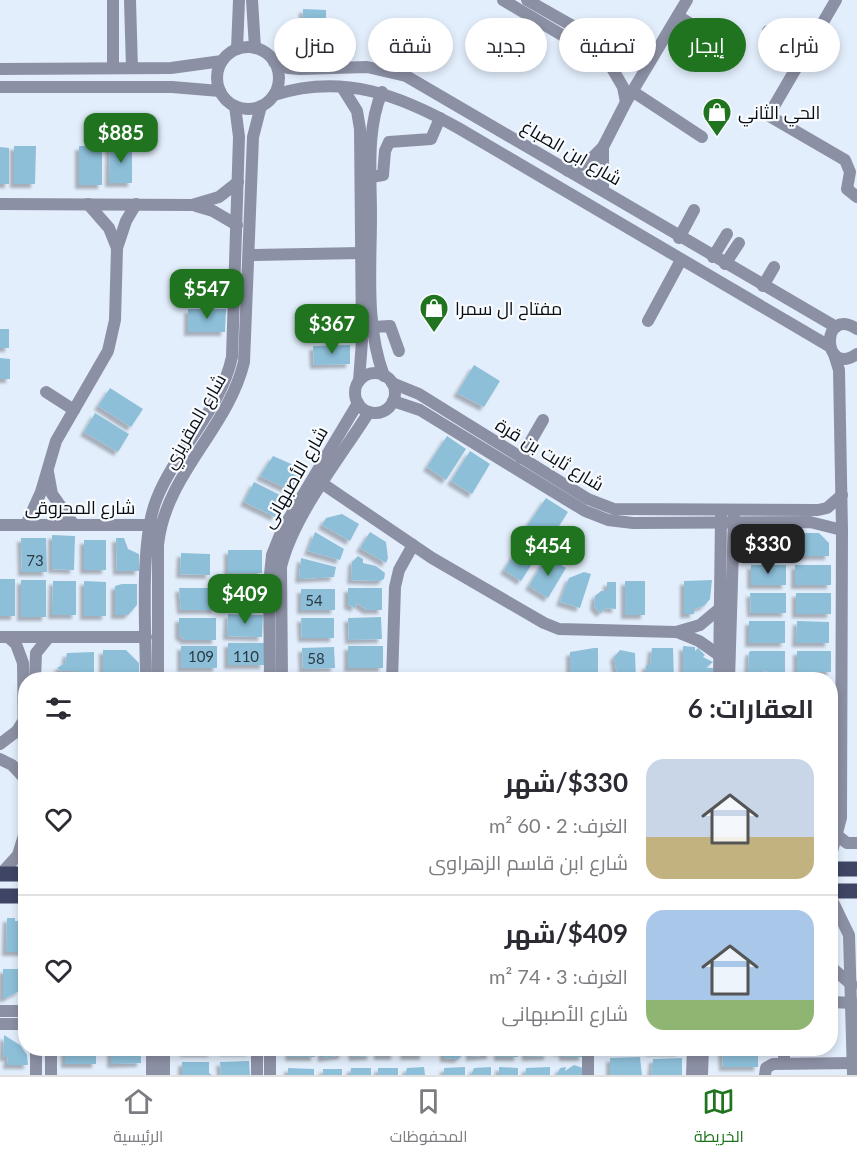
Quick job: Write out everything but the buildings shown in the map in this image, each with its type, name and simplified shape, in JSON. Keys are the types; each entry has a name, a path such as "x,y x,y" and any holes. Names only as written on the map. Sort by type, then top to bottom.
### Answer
{"main road":[{"path":"838,869 857,869"},
{"path":"1,874 18,874"},
{"path":"838,891 857,891"},
{"path":"0,896 18,897"}],"street":[{"path":"113,0 113,68"},
{"path":"130,0 132,68"},
{"path":"237,49 239,0"},
{"path":"252,0 255,48"},
{"path":"503,0 609,63 629,96 702,136"},
{"path":"527,0 559,18"},
{"path":"656,50 687,0"},
{"path":"825,18 836,0"},
{"path":"0,69 180,67 222,61 237,49 255,48 274,62"},
{"path":"222,61 217,75 220,91 235,106 244,108 261,106 274,95 278,72"},
{"name":"شارع ابن الصباغ","path":"356,68 378,68 406,76 603,190 679,238 836,327"},
{"path":"568,171 588,162 603,147 643,72"},
{"path":"793,72 771,110 771,117 845,160 850,172 847,189 857,197"},
{"path":"0,87 172,87 220,91"},
{"name":"شارع ابن الصباغ","path":"274,95 306,87 342,87 382,92 440,118 681,260 819,338 832,350"},
{"path":"342,87 353,102 359,120 360,381 356,388 358,403 369,412 383,411 393,401 388,379 376,352 373,327 371,177 373,122 382,92"},
{"name":"شارع المقريزي","path":"146,672 146,637 158,495 228,374 233,348 238,182 238,126 235,106"},
{"name":"شارع المقريزي","path":"158,672 158,545 155,525 237,386 246,350 253,137 261,106"},
{"path":"371,177 383,175 385,151 389,142 431,139 440,118"},
{"path":"603,147 603,190"},
{"path":"192,205 219,197 238,182"},
{"path":"0,204 192,205 213,211 237,225"},
{"path":"88,204 109,228 117,248"},
{"path":"26,525 56,441 108,351 113,336 117,248 126,220 136,204"},
{"path":"679,238 694,210"},
{"path":"713,257 727,234"},
{"path":"725,264 739,243"},
{"path":"249,255 361,253"},
{"path":"648,321 681,260"},
{"path":"763,286 774,267"},
{"path":"855,324 836,327 830,334 832,350 839,370 842,495 841,818 838,836 847,843 857,843"},
{"path":"373,327 390,326 399,351"},
{"path":"832,350 844,358 857,354"},
{"path":"360,381 374,374 388,379"},
{"name":"شارع ثابت بن قرة","path":"388,379 419,394 514,458"},
{"path":"46,392 74,410"},
{"name":"شارع ثابت بن قرة","path":"393,401 420,410 594,502 614,510 734,516 818,510 827,508 842,495"},
{"name":"شارع الأصبهانى","path":"270,672 269,584 272,555 282,530 358,403"},
{"name":"شارع الأصبهانى","path":"282,672 281,567 295,526 369,412"},
{"path":"514,458 543,420"},
{"path":"47,471 52,494 74,525"},
{"path":"323,484 471,582 559,629 676,632 700,625 718,609"},
{"path":"718,672 721,516"},
{"path":"729,672 734,516"},
{"name":"شارع ثابت بن قرة","path":"734,516 810,522 842,530"},
{"name":"شارع المحروقى","path":"0,525 155,525"},
{"path":"392,672 395,587 399,570 413,545"},
{"path":"676,632 699,641 718,655"},
{"path":"4,637 146,637"},
{"path":"4,637 16,644 23,663 23,672"},
{"path":"35,672 36,653 49,637"},
{"path":"0,744 18,730"},
{"path":"0,759 12,765 18,771"},
{"path":"1,874 18,855"},
{"path":"765,1075 769,1065 784,1063 853,1069 853,931 838,908"},
{"path":"838,973 852,984"},
{"path":"838,1002 853,1003"},
{"path":"0,1011 18,1011"},
{"path":"0,1024 18,1024"},
{"path":"36,1056 36,1075"},
{"path":"51,1056 51,1075"},
{"path":"152,1056 152,1075"},
{"path":"164,1056 164,1075"},
{"path":"257,1056 257,1075"},
{"path":"270,1056 270,1075"},
{"path":"588,1056 588,1075"},
{"path":"692,1075 693,1056"},
{"path":"702,1075 703,1056"},
{"path":"784,1056 784,1063"}],"place":[{"name":"الحي الثاني","path":"717,138"},
{"name":"مفتاح ال سمرا","path":"434,334"}]}
